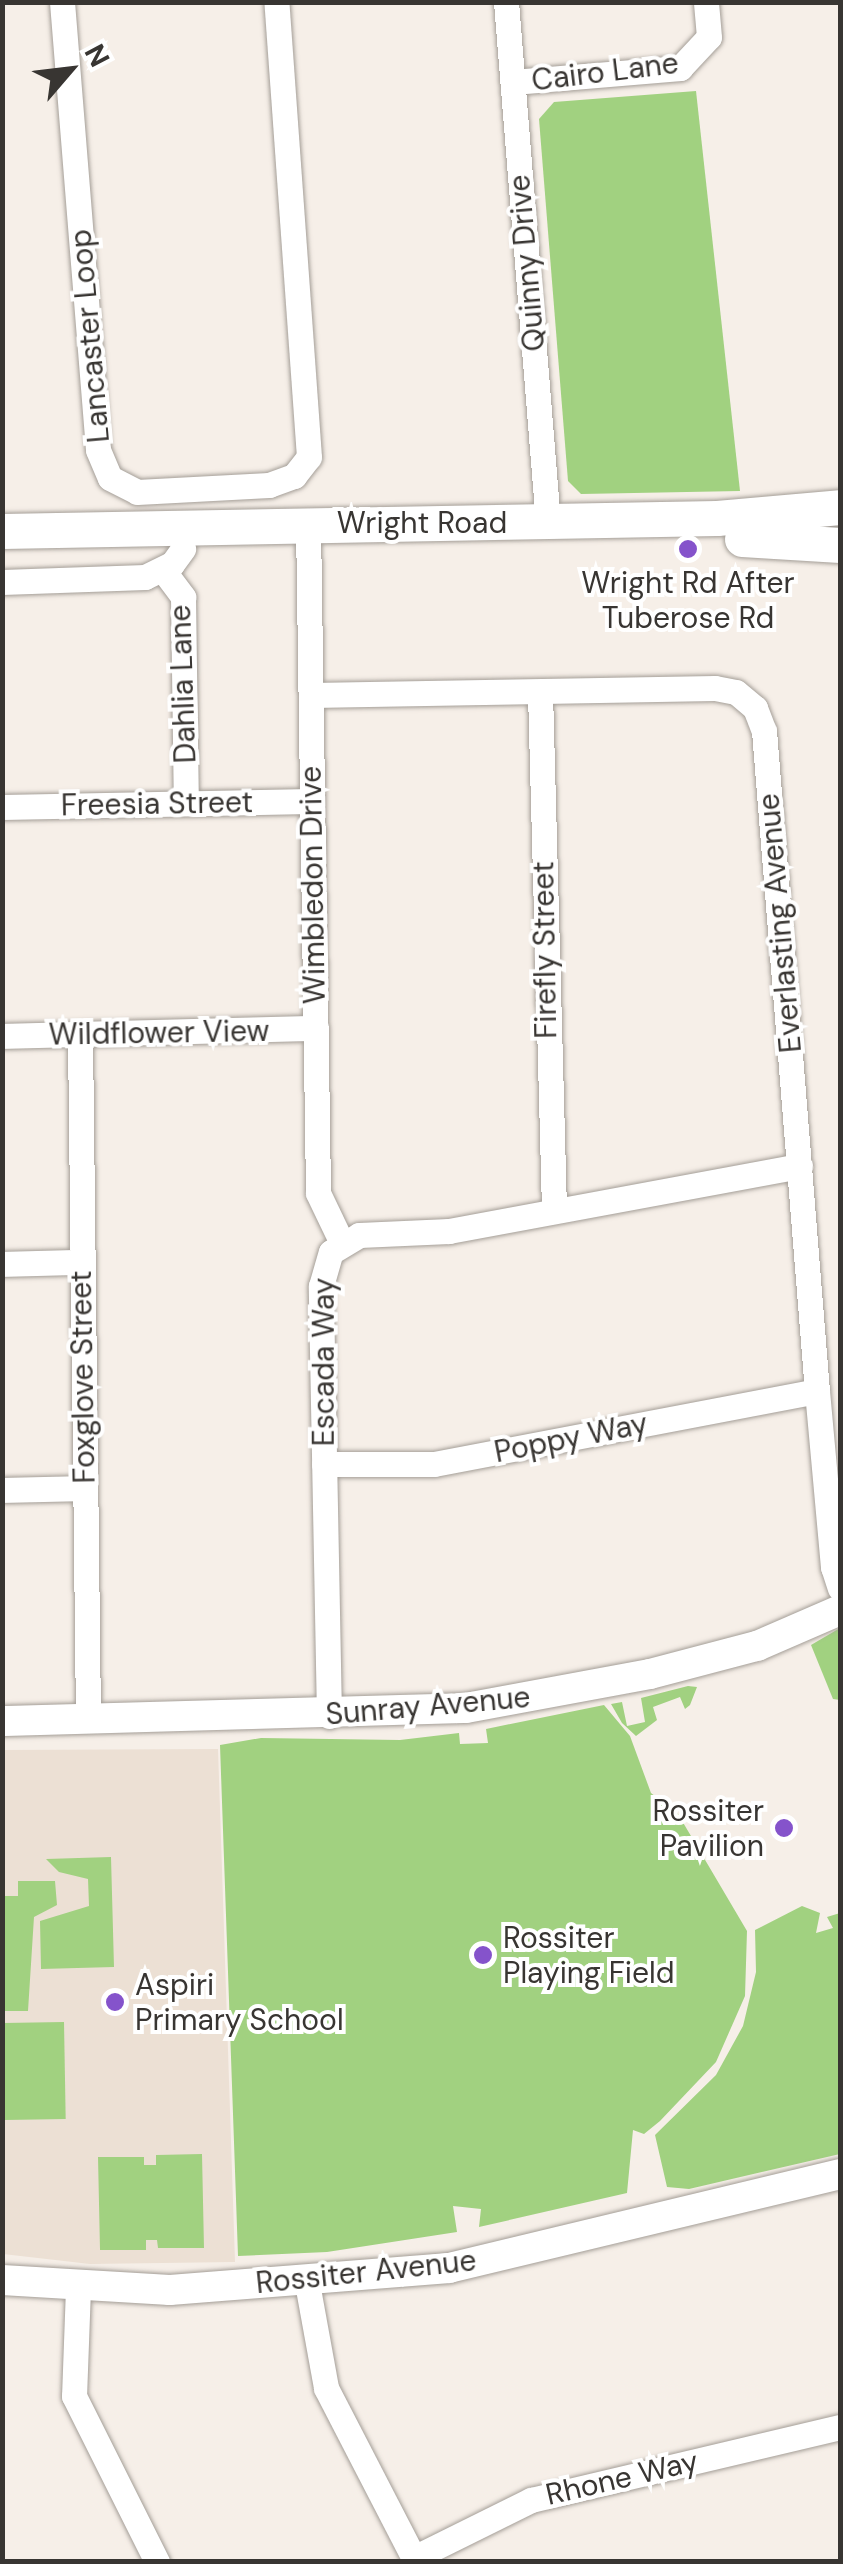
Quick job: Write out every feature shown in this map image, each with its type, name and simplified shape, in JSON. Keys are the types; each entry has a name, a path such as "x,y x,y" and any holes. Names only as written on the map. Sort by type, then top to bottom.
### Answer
{"main road":[{"name":"Wright Road","path":"2,552 173,560 308,535 548,522 784,516 840,507"},
{"name":"Wright Road","path":"2,530 750,538 840,545"}],"street":[{"name":"Lancaster Loop","path":"62,2 98,450 110,478 136,492 269,485 294,476 309,457 276,2"},
{"name":"Quinny Drive","path":"506,2 548,522"},
{"name":"Cairo Lane","path":"513,82 680,68 695,59 709,37 706,2"},
{"name":"Wimbledon Drive","path":"308,535 318,1192 342,1241"},
{"path":"2,582 125,580 173,560"},
{"name":"Dahlia Lane","path":"173,560 184,597 186,803"},
{"name":"Everlasting Avenue","path":"310,695 723,688 744,695 759,715 833,1566 840,1588"},
{"name":"Firefly Street","path":"540,692 554,1208"},
{"name":"Freesia Street","path":"2,807 311,801"},
{"name":"Wildflower View","path":"2,1036 316,1028"},
{"name":"Foxglove Street","path":"80,1035 88,1720"},
{"name":"Escada Way","path":"329,1716 322,1274 342,1241 449,1230 800,1166"},
{"path":"2,1264 81,1262"},
{"name":"Poppy Way","path":"324,1464 434,1464 817,1390"},
{"path":"2,1490 85,1488"},
{"name":"Sunray Avenue","path":"2,1721 329,1716 466,1708 558,1694 756,1646 840,1610"},
{"name":"Rossiter Avenue","path":"2,2280 78,2288 307,2284 449,2268 840,2174"},
{"path":"307,2284 326,2388 415,2560"},
{"path":"78,2288 76,2405 157,2562"},
{"name":"Rhone Way","path":"415,2560 531,2500 840,2427"}],"shaded area":[{"name":"Aspiri Primary School","path":"218,1749 235,2262 90,2264 3,2254 3,1750"}],"green space":[{"path":"696,91 740,491 581,494 568,481 539,119 554,102"},
{"path":"840,1628 840,1700 833,1699 811,1645"},
{"path":"697,1687 690,1705 685,1709 680,1697 653,1707 657,1720 636,1736 622,1723 611,1704 622,1702 627,1726 645,1722 641,1698"},
{"path":"604,1705 630,1736 651,1793 678,1814 747,1931 745,1996 716,2062 660,2121 644,2134 633,2130 627,2193 479,2227 481,2209 453,2206 457,2232 327,2252 238,2256 220,1745 261,1738 400,1740 459,1733 460,1744 488,1743 486,1729"},
{"path":"111,1857 114,1967 41,1969 40,1921 89,1906 88,1879 59,1872 46,1859"},
{"path":"18,1881 55,1881 57,1905 34,1917 28,2011 3,2011 3,1896 18,1896"},
{"path":"802,1906 820,1913 816,1933 833,1928 827,1917 840,1913 840,2154 689,2189 667,2187 655,2135 716,2075 743,2026 756,1972 755,1930"},
{"path":"64,2022 66,2119 5,2120 3,2023"},
{"path":"202,2154 204,2248 158,2248 157,2240 146,2240 146,2250 100,2250 98,2157 144,2157 144,2165 156,2165 156,2155"}],"place":[{"name":"Wright Rd After Tuberose Rd","path":"688,549"},
{"name":"Rossiter Pavilion","path":"784,1828"},
{"name":"Rossiter Playing Field","path":"483,1955"},
{"name":"Aspiri Primary School","path":"115,2002"}]}
